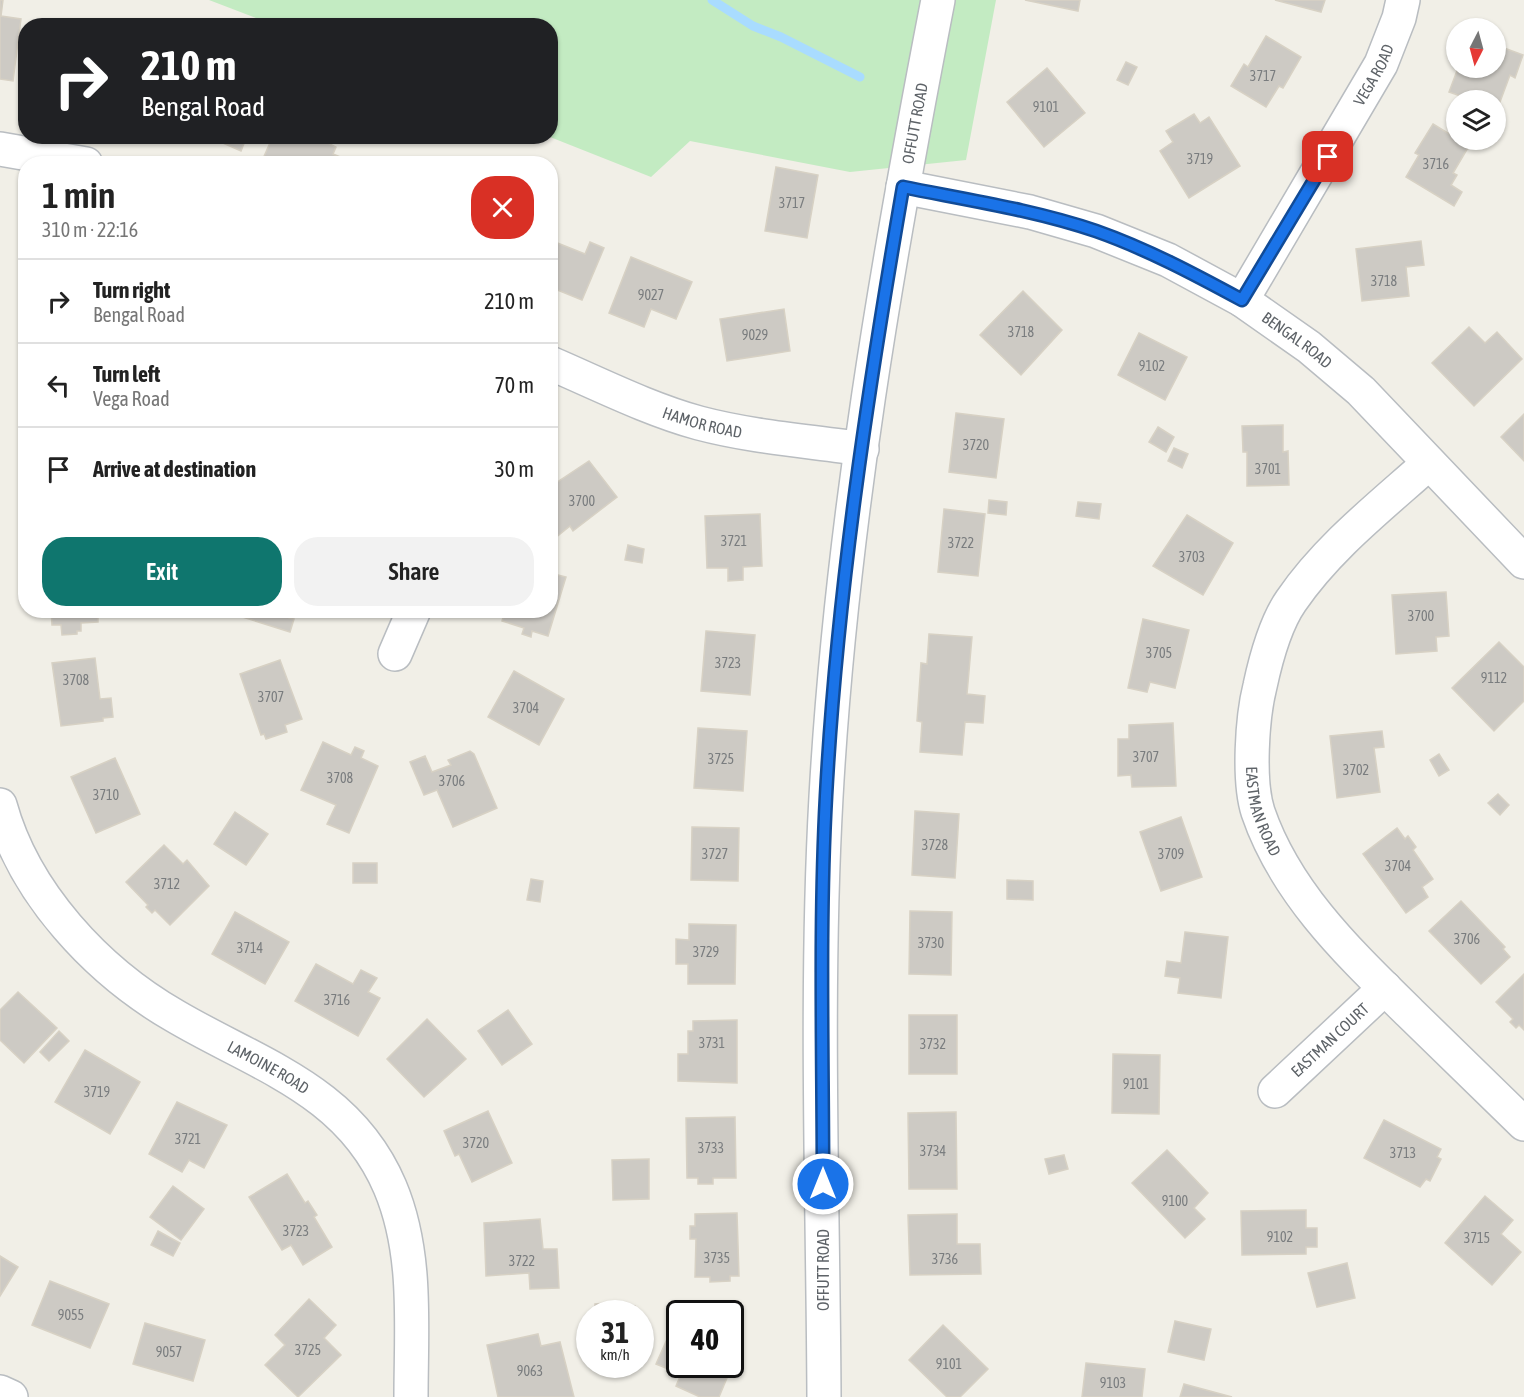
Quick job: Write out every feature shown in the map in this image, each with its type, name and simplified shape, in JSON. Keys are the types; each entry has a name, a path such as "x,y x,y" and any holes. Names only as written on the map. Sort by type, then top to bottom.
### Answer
{"street":[{"name":"OFFUTT ROAD","path":"824,1397 823,879 833,706 862,449 903,187 938,0"},
{"name":"VEGA ROAD","path":"1242,300 1381,64 1400,18 1403,0"},
{"path":"0,149 40,156"},
{"name":"BENGAL ROAD","path":"903,187 1030,212 1096,231 1168,260 1242,300 1310,347 1361,391 1524,562"},
{"name":"HAMOR ROAD","path":"558,366 698,423 748,433 862,449"},
{"name":"EASTMAN ROAD","path":"1429,463 1324,557 1289,603 1266,658 1255,707 1252,759 1257,810 1277,860 1309,908 1385,988 1524,1124"},
{"path":"395,654 411,618"},
{"name":"LAMOINE ROAD","path":"0,805 30,877 68,928 117,974 173,1015 305,1086 340,1113 369,1148 390,1186 404,1230 411,1271 411,1397"},
{"name":"EASTMAN COURT","path":"1275,1091 1385,988"},
{"path":"0,1392 10,1397"}],"green space":[{"path":"209,0 996,0 966,160 850,172 690,141 651,177 558,140 558,18 256,18"}],"building":[{"path":"0,0 3,0 1,16 18,19 18,42 13,81 0,79"},
{"path":"1025,0 1080,0 1078,11"},
{"path":"1275,0 1325,0 1321,12"},
{"path":"1266,36 1301,57 1283,88 1279,86 1266,107 1231,86 1244,64 1248,67"},
{"path":"1506,49 1523,55 1515,78 1510,75 1504,90 1450,90 1454,78 1506,78"},
{"path":"1126,62 1137,67 1128,85 1117,80"},
{"path":"1047,68 1085,113 1044,147 1007,102"},
{"path":"1194,114 1200,123 1209,117 1240,166 1189,198 1160,151 1173,142 1166,131"},
{"path":"1433,124 1446,132 1446,150 1467,150 1453,173 1457,175 1451,185 1462,192 1454,206 1406,177 1419,155 1415,153"},
{"path":"225,144 244,144 241,151"},
{"path":"269,144 330,144 336,147 333,154 338,156 264,156"},
{"path":"776,167 818,175 807,238 765,231"},
{"path":"1421,241 1424,265 1406,267 1409,296 1362,301 1356,249"},
{"path":"590,242 604,248 582,300 558,290 558,243 585,254"},
{"path":"631,257 692,282 676,319 651,309 644,327 609,313"},
{"path":"1023,291 1062,330 1021,375 980,335"},
{"path":"784,309 790,351 727,361 720,319"},
{"path":"1469,327 1485,343 1497,332 1522,359 1474,406 1432,363"},
{"path":"1139,333 1187,357 1165,400 1118,375"},
{"path":"956,413 1004,419 996,478 949,472"},
{"path":"1524,414 1524,461 1501,437"},
{"path":"1283,425 1283,452 1288,451 1289,485 1247,486 1247,452 1243,452 1242,426"},
{"path":"1158,427 1174,437 1166,452 1149,442"},
{"path":"1174,448 1188,454 1182,468 1168,461"},
{"path":"589,461 617,497 573,531 570,526 558,536 558,482"},
{"path":"989,500 1007,502 1006,515 988,513"},
{"path":"1078,502 1101,504 1099,519 1076,516"},
{"path":"944,509 985,514 978,576 938,572"},
{"path":"760,514 762,566 743,567 743,580 728,581 728,568 707,568 705,516"},
{"path":"1187,515 1233,543 1203,595 1153,566"},
{"path":"628,545 644,549 642,563 625,560"},
{"path":"558,575 566,577 558,603"},
{"path":"1446,592 1449,636 1436,637 1437,651 1396,654 1392,595"},
{"path":"52,618 98,618 98,622 81,623 81,631 77,631 77,634 62,635 61,625 52,625"},
{"path":"246,618 294,619 290,632"},
{"path":"503,618 553,618 548,636 532,631 531,637 522,634 524,628 502,621"},
{"path":"1143,619 1189,630 1175,688 1150,682 1147,692 1128,688"},
{"path":"706,631 755,635 750,695 701,691"},
{"path":"929,634 972,637 967,694 985,696 983,723 965,722 962,755 920,752 922,722 917,721 921,663 927,664"},
{"path":"1499,642 1524,667 1524,701 1494,731 1452,688"},
{"path":"95,658 100,699 111,698 113,717 103,718 103,721 61,726 52,663"},
{"path":"280,660 302,719 285,725 287,732 266,739 264,734 261,735 240,674"},
{"path":"514,671 564,699 539,745 488,717"},
{"path":"1173,723 1176,786 1132,787 1131,775 1118,776 1118,739 1129,739 1129,725"},
{"path":"698,728 747,731 743,791 694,788"},
{"path":"1382,731 1384,747 1374,748 1380,792 1337,798 1330,736"},
{"path":"323,742 351,755 355,747 364,751 361,758 378,766 349,833 327,824 336,805 301,790"},
{"path":"470,751 474,754 497,808 453,827 437,790 424,795 410,762 425,756 432,772 451,765 448,760"},
{"path":"1439,754 1449,770 1439,776 1430,760"},
{"path":"115,758 140,814 96,833 71,777"},
{"path":"1498,794 1509,805 1500,815 1488,803"},
{"path":"915,811 959,814 955,878 912,875"},
{"path":"235,812 268,834 246,865 214,844"},
{"path":"1181,817 1202,877 1161,891 1140,832"},
{"path":"692,827 739,828 738,881 691,880"},
{"path":"1397,828 1405,839 1408,836 1416,847 1413,850 1433,879 1422,887 1428,897 1406,913 1363,854"},
{"path":"164,845 183,864 187,860 209,886 170,925 155,910 152,913 146,907 148,905 126,882"},
{"path":"353,863 377,863 377,883 353,883"},
{"path":"531,879 543,881 540,902 527,900"},
{"path":"1007,880 1033,881 1033,900 1007,899"},
{"path":"1461,901 1505,947 1503,949 1510,957 1481,984 1429,931"},
{"path":"910,911 952,912 951,975 909,974"},
{"path":"235,912 289,942 265,984 212,954"},
{"path":"689,924 736,925 735,984 688,984 688,964 676,964 676,939 689,940"},
{"path":"1185,932 1228,937 1221,998 1178,993 1180,978 1165,976 1167,961 1181,963"},
{"path":"316,964 353,984 361,970 377,978 368,992 380,998 358,1036 295,1001"},
{"path":"1524,974 1524,1030 1519,1025 1516,1028 1510,1022 1513,1019 1496,1002"},
{"path":"18,992 57,1028 24,1063 0,1040 0,1010"},
{"path":"508,1010 532,1044 502,1065 478,1031"},
{"path":"909,1015 957,1015 957,1074 909,1074"},
{"path":"427,1019 466,1059 424,1097 387,1059"},
{"path":"737,1020 737,1083 678,1081 678,1054 688,1054 688,1031 693,1031 693,1021"},
{"path":"59,1031 69,1041 49,1061 40,1052"},
{"path":"85,1050 140,1082 110,1134 55,1102"},
{"path":"1113,1054 1160,1055 1159,1114 1112,1113"},
{"path":"177,1102 227,1125 204,1168 189,1160 182,1172 149,1154"},
{"path":"488,1111 512,1163 472,1182 459,1154 455,1156 444,1131"},
{"path":"956,1112 957,1189 909,1189 908,1113"},
{"path":"735,1117 736,1178 713,1178 713,1184 698,1184 698,1178 687,1178 686,1118"},
{"path":"1384,1120 1441,1149 1437,1157 1441,1159 1430,1181 1426,1179 1420,1187 1364,1158"},
{"path":"1167,1150 1208,1193 1194,1208 1205,1219 1185,1238 1132,1183"},
{"path":"1064,1155 1068,1169 1049,1174 1045,1159"},
{"path":"649,1159 649,1199 613,1200 612,1160"},
{"path":"287,1174 305,1203 308,1201 317,1215 314,1217 332,1247 303,1265 291,1245 282,1250 249,1197"},
{"path":"173,1186 204,1209 181,1240 150,1217"},
{"path":"1485,1196 1513,1220 1501,1234 1521,1252 1492,1285 1445,1243"},
{"path":"1306,1210 1306,1228 1317,1228 1317,1247 1306,1247 1306,1254 1242,1255 1241,1211"},
{"path":"737,1213 739,1276 730,1276 730,1281 710,1282 710,1277 695,1277 696,1239 690,1239 690,1226 695,1226 695,1214"},
{"path":"957,1214 957,1244 980,1244 981,1274 910,1275 908,1215"},
{"path":"540,1219 543,1249 557,1249 559,1288 530,1289 529,1273 486,1276 484,1223"},
{"path":"158,1231 180,1243 173,1256 151,1245"},
{"path":"0,1256 18,1267 0,1296"},
{"path":"1347,1263 1355,1298 1317,1307 1308,1273"},
{"path":"50,1281 109,1304 90,1348 32,1325"},
{"path":"309,1299 336,1325 324,1338 341,1355 298,1397 265,1365 285,1345 275,1335"},
{"path":"1175,1321 1211,1329 1204,1360 1168,1352"},
{"path":"145,1323 205,1340 193,1381 133,1364"},
{"path":"943,1325 988,1369 960,1397 947,1397 909,1360"},
{"path":"538,1334 541,1346 560,1342 574,1397 498,1397 487,1345"},
{"path":"666,1341 666,1368 656,1364"},
{"path":"1086,1363 1145,1369 1142,1397 1082,1397"},
{"path":"679,1378 727,1378 719,1397 700,1397 676,1386"},
{"path":"1184,1384 1232,1397 1180,1397"}],"waterway":[{"path":"712,0 753,26 781,37 860,77"}],"route":[{"path":"823,1184 823,879 831,728 842,605 862,449 878,333 903,187 1030,212 1096,231 1168,260 1242,300 1328,157"}]}
